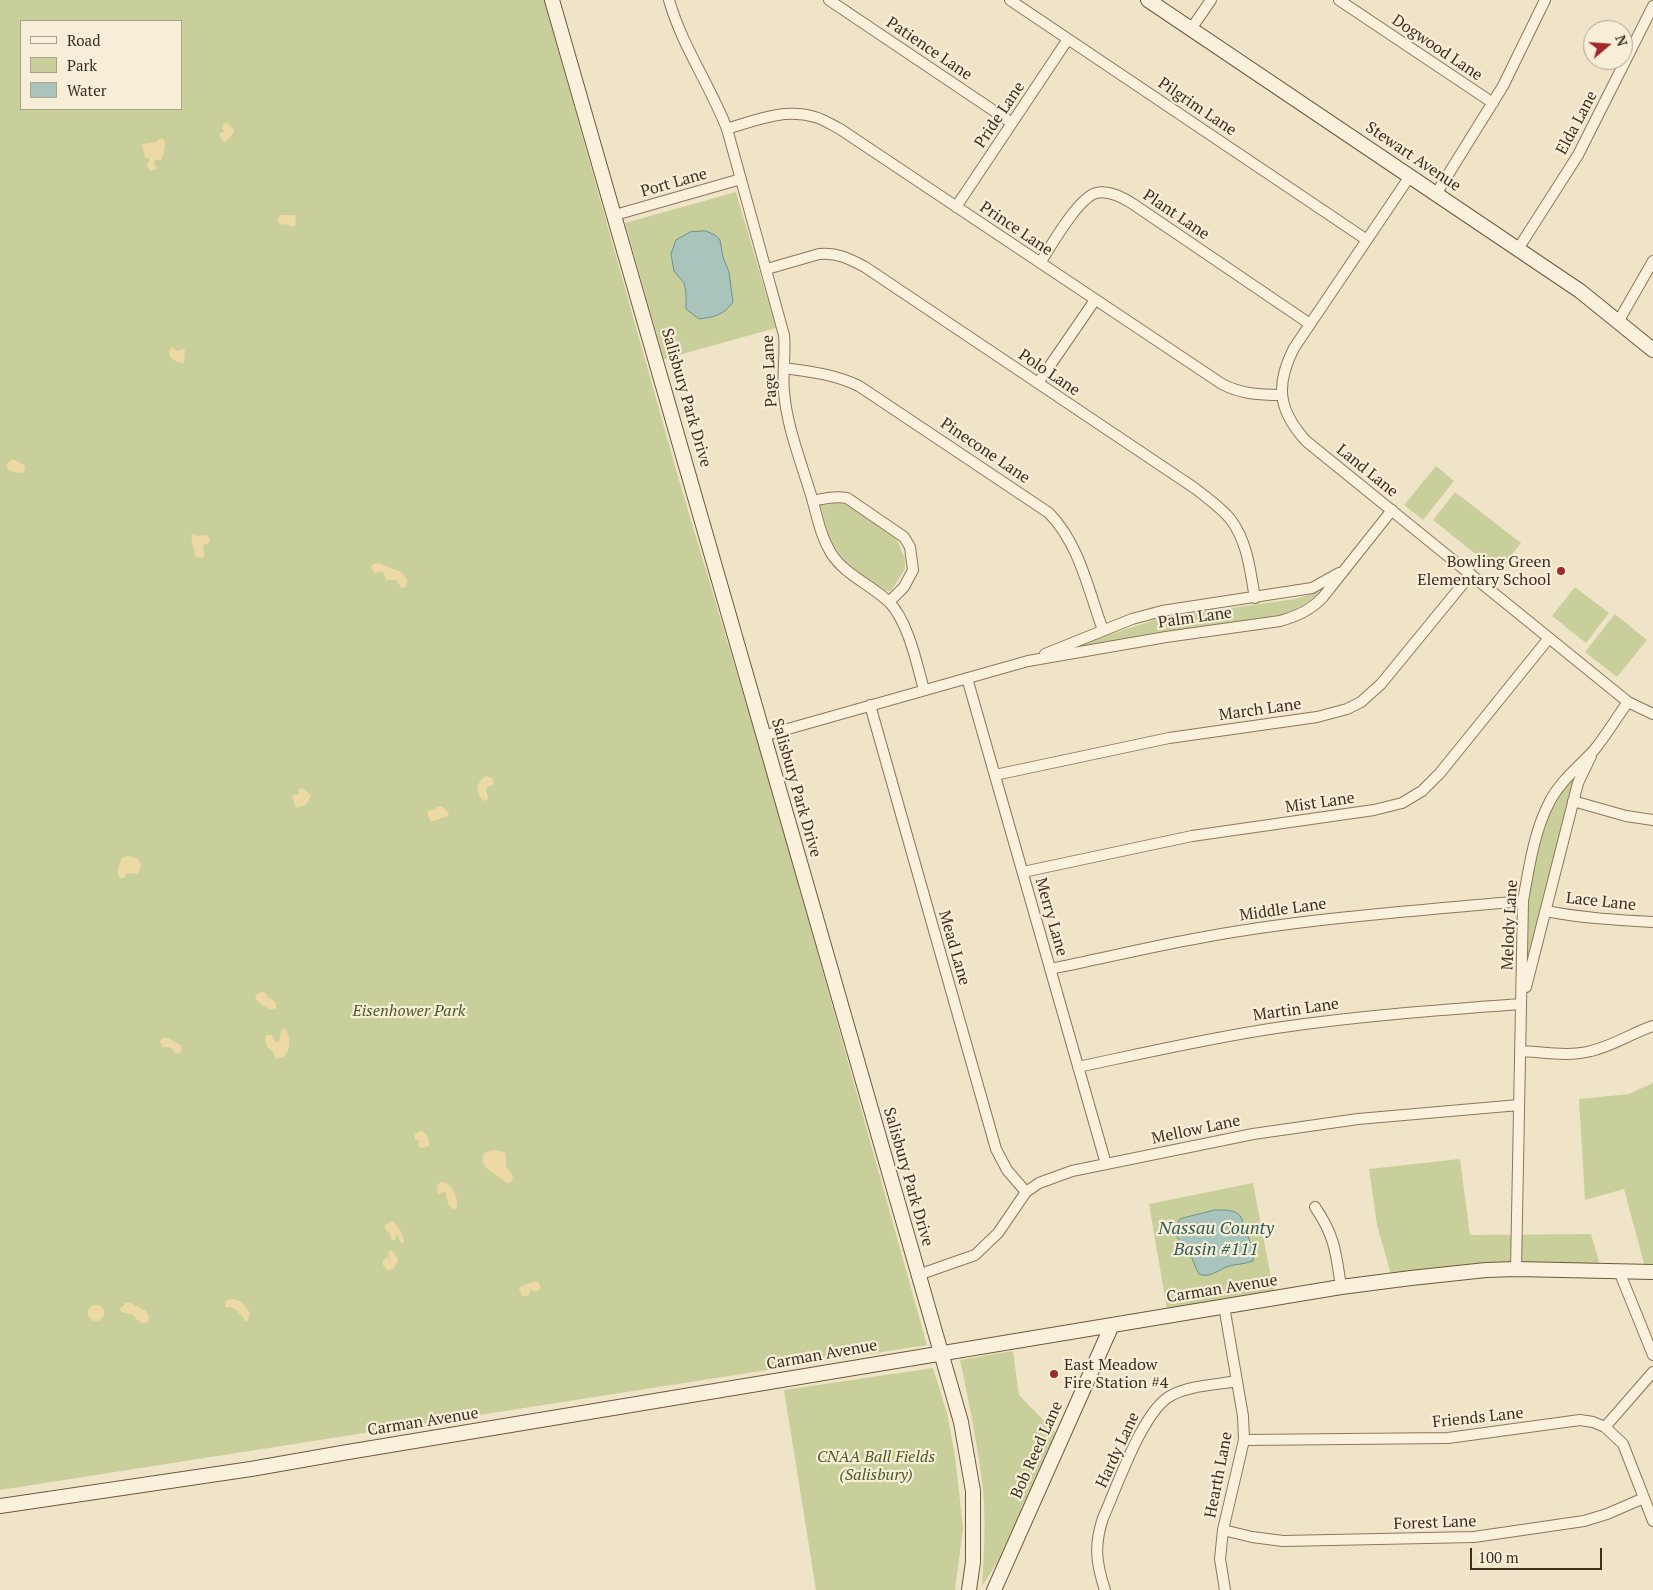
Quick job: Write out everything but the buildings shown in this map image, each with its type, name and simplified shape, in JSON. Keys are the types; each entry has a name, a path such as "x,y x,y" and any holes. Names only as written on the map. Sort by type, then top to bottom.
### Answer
{"main road":[{"name":"Salisbury Park Drive","path":"552,0 961,1422 972,1491 973,1588"},
{"name":"Stewart Avenue","path":"1148,0 1580,291 1653,350"},
{"name":"Carman Avenue","path":"0,1506 252,1470 342,1453 1341,1287 1460,1272 1516,1269 1653,1272"},
{"name":"Bob Reed Lane","path":"994,1590 1112,1325"}],"street":[{"name":"Page Lane","path":"669,0 683,38 718,105 727,129 767,268 784,335 783,389 786,410 821,533 831,553 846,571 889,602 906,630 924,690"},
{"name":"Patience Lane","path":"829,0 1012,123"},
{"name":"Pilgrim Lane","path":"1010,0 1367,240"},
{"path":"1191,29 1211,0"},
{"name":"Dogwood Lane","path":"1339,0 1494,103"},
{"path":"1436,194 1494,103 1541,2"},
{"name":"Elda Lane","path":"1518,249 1578,155 1653,6"},
{"name":"Pride Lane","path":"956,207 1068,39"},
{"name":"Prince Lane","path":"727,129 781,114 798,113 816,117 840,128 1222,384 1235,391 1263,395 1281,395"},
{"name":"Land Lane","path":"1410,176 1310,324 1285,365 1281,395 1294,427 1306,441 1628,702 1653,714"},
{"name":"Port Lane","path":"615,215 741,179"},
{"name":"Plant Lane","path":"1040,263 1085,198 1097,193 1113,194 1133,204 1310,324"},
{"name":"Polo Lane","path":"767,268 819,254 827,253 845,256 865,267 1196,489 1220,507 1242,538 1248,557 1255,598"},
{"path":"1618,322 1653,261"},
{"path":"1038,384 1095,300"},
{"name":"Pinecone Lane","path":"784,368 828,374 859,386 1049,514 1060,525 1074,546 1103,630"},
{"path":"813,501 838,496 848,498 904,537 910,547 913,570 904,587 889,602"},
{"name":"Palm Lane","path":"763,736 1028,661 1166,637 1280,621 1298,616 1314,606 1348,568 1392,510"},
{"name":"Palm Lane","path":"1028,661 1132,619 1162,612 1312,588 1348,568"},
{"name":"March Lane","path":"995,775 1169,738 1317,717 1347,709 1361,702 1381,684 1470,574"},
{"name":"Mist Lane","path":"1023,872 1192,836 1374,810 1402,802 1422,791 1440,773 1549,638"},
{"name":"Merry Lane","path":"967,678 1106,1164"},
{"name":"Melody Lane","path":"1516,1269 1523,901 1536,839 1549,802 1560,785 1594,749 1628,702"},
{"name":"Mead Lane","path":"870,705 996,1149 1007,1170 1026,1192"},
{"name":"Melody Lane","path":"1521,1004 1578,783 1594,749"},
{"path":"1573,801 1626,816 1653,820"},
{"name":"Middle Lane","path":"1050,969 1199,938 1293,923 1523,901"},
{"name":"Lace Lane","path":"1546,911 1585,917 1653,922"},
{"name":"Martin Lane","path":"1078,1066 1214,1038 1277,1028 1358,1017 1521,1004"},
{"path":"1520,1051 1590,1052 1653,1026"},
{"name":"Mellow Lane","path":"918,1275 965,1260 983,1249 998,1233 1026,1192 1039,1183 1054,1177 1106,1164 1253,1134 1358,1119 1519,1105"},
{"path":"1314,1207 1330,1232 1335,1248 1341,1287"},
{"path":"1619,1271 1653,1355"},
{"name":"Hearth Lane","path":"1224,1306 1237,1381 1244,1440 1223,1530 1220,1559 1225,1590"},
{"path":"1653,1372 1606,1427 1623,1444 1653,1521"},
{"name":"Hardy Lane","path":"1105,1590 1098,1568 1096,1546 1098,1533 1144,1424 1156,1407 1174,1394 1188,1389 1237,1381"},
{"name":"Friends Lane","path":"1244,1440 1448,1438 1580,1420 1606,1427"},
{"name":"Forest Lane","path":"1223,1530 1252,1537 1284,1541 1474,1537 1584,1521 1644,1498"}],"green space":[{"name":"Eisenhower Park","path":"0,0 544,0 679,480 776,804 927,1345 0,1490"},
{"path":"736,192 776,328 664,359 625,223"},
{"path":"1436,466 1454,481 1423,520 1404,505"},
{"path":"1455,492 1521,543 1498,572 1433,520"},
{"path":"830,501 848,505 897,540 905,559 905,569 891,591 886,591 870,580 840,554 829,534 821,507 821,504"},
{"path":"1575,587 1609,613 1586,643 1552,616"},
{"path":"1318,592 1305,604 1279,616 1159,632 1076,649 1074,647 1160,618 1295,599"},
{"path":"1615,614 1647,640 1617,677 1585,652"},
{"path":"1590,755 1522,996 1525,902 1537,837 1550,804"},
{"path":"1653,1083 1653,1270 1646,1271 1624,1189 1585,1200 1579,1099 1629,1094"},
{"path":"1460,1159 1470,1235 1591,1234 1601,1269 1392,1278 1377,1225 1369,1169"},
{"path":"1253,1183 1275,1298 1168,1315 1149,1204"},
{"path":"1013,1351 1019,1395 1056,1433 997,1563 982,1586 985,1526 983,1490 976,1441 960,1360"},
{"name":"CNAA Ball Fields (Salisbury)","path":"933,1368 947,1413 955,1456 963,1528 955,1590 816,1590 784,1390"}],"sand":[{"path":"226,122 234,130 224,142 219,135 224,132 222,126"},
{"path":"164,139 165,142 163,155 161,160 155,160 154,164 157,169 150,171 147,165 150,158 145,158 142,145 156,142"},
{"path":"280,215 295,215 296,225 292,227 286,224 281,225 277,221"},
{"path":"172,347 177,351 185,350 184,363 177,362 170,357 169,351"},
{"path":"12,459 25,466 24,472 9,471 6,465"},
{"path":"192,534 209,537 210,541 203,545 205,555 202,558 195,557"},
{"path":"379,563 403,573 407,580 406,587 401,588 397,580 386,580 383,571 374,573 371,567 373,564"},
{"path":"485,776 492,778 494,781 493,785 487,787 488,798 484,801 477,788"},
{"path":"300,788 311,795 307,804 296,808 292,796 300,795 298,792"},
{"path":"441,806 449,814 448,816 431,822 428,811"},
{"path":"129,856 138,859 140,870 137,874 127,873 124,878 120,878 118,873 119,865 123,857"},
{"path":"261,992 264,992 276,1002 276,1008 267,1008 255,998"},
{"path":"285,1028 289,1039 288,1050 284,1057 276,1059 272,1051 267,1047 265,1038 267,1035 272,1035 275,1041 279,1043 281,1031"},
{"path":"162,1038 168,1038 182,1046 181,1052 176,1054 170,1047 162,1047 160,1041"},
{"path":"421,1131 426,1135 429,1144 429,1146 422,1148 419,1146 419,1141 415,1139 415,1134"},
{"path":"493,1150 505,1152 506,1167 512,1174 513,1179 510,1183 506,1183 483,1163 484,1153"},
{"path":"441,1182 449,1185 454,1191 457,1208 453,1209 449,1206 445,1191 439,1194 437,1191 438,1184"},
{"path":"392,1221 400,1230 404,1243 401,1243 397,1234 395,1240 391,1240 390,1234 385,1229 385,1225"},
{"path":"392,1250 398,1260 394,1268 388,1271 383,1265 383,1261 387,1257 390,1260 388,1252"},
{"path":"535,1281 539,1283 541,1288 536,1292 531,1290 528,1296 522,1296 520,1287"},
{"path":"229,1299 239,1301 244,1305 250,1314 247,1321 234,1308 225,1307 225,1302"},
{"path":"126,1303 131,1303 146,1311 149,1317 148,1322 142,1323 133,1315 121,1312 120,1309"},
{"path":"96,1305 102,1307 104,1313 102,1319 96,1321 90,1319 88,1313 90,1307"}],"water":[{"path":"706,231 715,235 720,240 723,257 729,272 733,302 719,315 699,319 686,309 684,283 674,271 671,254 676,240 690,232"},
{"name":"Nassau County Basin #111","path":"1215,1210 1233,1211 1239,1214 1254,1253 1253,1261 1229,1266 1211,1274 1203,1275 1199,1274 1189,1252 1177,1237 1176,1230 1180,1219"}],"place":[{"name":"Bowling Green Elementary School","path":"1561,571"},
{"name":"East Meadow Fire Station #4","path":"1054,1374"}]}
